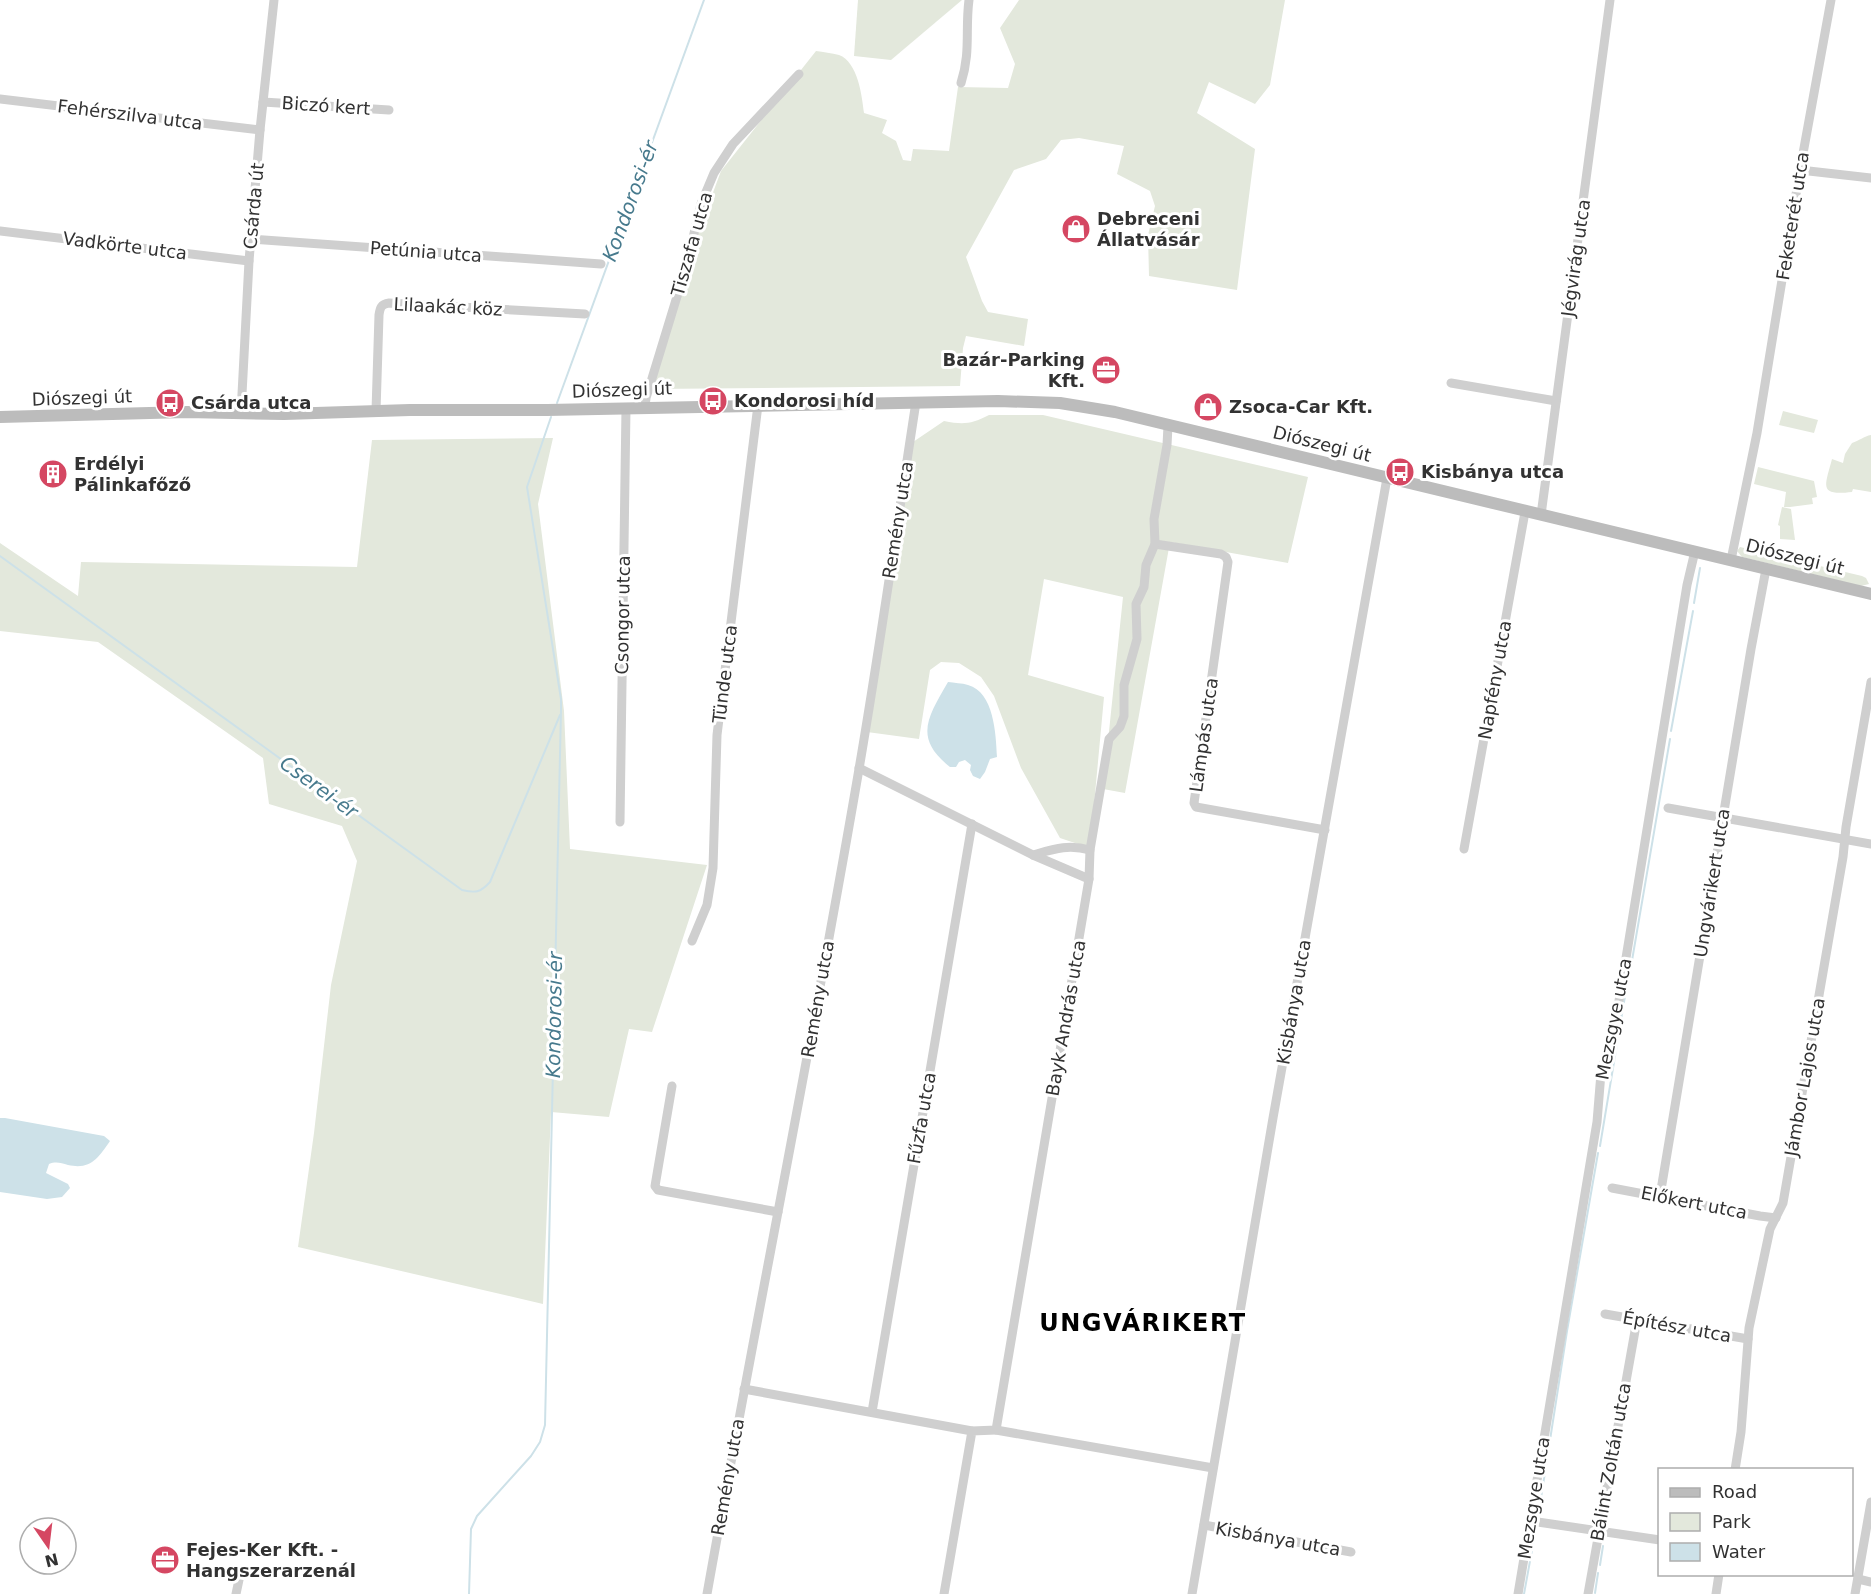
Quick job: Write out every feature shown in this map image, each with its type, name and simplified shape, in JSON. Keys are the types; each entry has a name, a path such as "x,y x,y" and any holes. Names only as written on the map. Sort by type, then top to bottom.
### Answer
{"main road":[{"name":"Diószegi út","path":"0,417 916,402 1060,403 1114,412 1871,594"}],"street":[{"name":"Csárda út","path":"241,413 249,261 274,0"},
{"path":"961,83 968,51 969,0"},
{"name":"Jégvirág utca","path":"1541,515 1610,0"},
{"name":"Feketerét utca","path":"1731,560 1757,433 1800,170 1831,0"},
{"name":"Tiszafa utca","path":"645,407 686,267 701,204 714,173 733,144 799,74"},
{"name":"Fehérszilva utca","path":"0,99 260,130"},
{"name":"Biczó kert","path":"263,102 389,110"},
{"path":"1800,170 1871,178"},
{"name":"Vadkörte utca","path":"0,231 249,261"},
{"name":"Petúnia utca","path":"252,239 601,264"},
{"name":"Lilaakác köz","path":"376,411 379,315 380,308 384,304 585,314"},
{"path":"1451,383 1556,401"},
{"name":"Remény utca","path":"707,1594 859,768 916,402"},
{"name":"Tünde utca","path":"692,941 706,905 713,868 717,735 758,405"},
{"name":"Csongor utca","path":"620,822 626,408"},
{"name":"Bayk András utca","path":"996,1430 1089,879 1090,850 1109,739 1120,727 1124,716 1124,685 1137,639 1136,604 1144,587 1146,565 1155,544 1154,519 1167,445 1168,426"},
{"name":"Kisbánya utca","path":"1192,1594 1273,1118 1387,478"},
{"name":"Napfény utca","path":"1464,849 1525,512"},
{"name":"Lámpás utca","path":"1155,544 1221,554 1226,557 1228,567 1194,803 1196,807 1325,830"},
{"name":"Mezsgye utca","path":"1518,1594 1597,1122 1601,1073 1617,1013 1687,585 1695,551"},
{"name":"Ungvárikert utca","path":"1660,1196 1766,569"},
{"name":"Jámbor Lajos utca","path":"1735,1468 1741,1432 1748,1340 1770,1229 1783,1203 1871,682"},
{"path":"859,768 1033,855 1089,879"},
{"path":"1668,808 1871,844"},
{"name":"Fűzfa utca","path":"872,1412 972,824"},
{"path":"1033,855 1076,846 1090,850"},
{"path":"672,1086 655,1186 658,1190 778,1212"},
{"name":"Előkert utca","path":"1612,1188 1776,1218"},
{"name":"Építész utca","path":"1605,1314 1748,1340"},
{"name":"Bálint Zoltán utca","path":"1588,1594 1635,1331"},
{"path":"744,1389 972,1431 996,1430 1213,1468"},
{"path":"944,1594 972,1431"},
{"path":"1855,1594 1856,1574 1871,1502"},
{"path":"1531,1521 1658,1540"},
{"name":"Kisbánya utca","path":"1204,1525 1351,1552"},
{"path":"1856,1574 1871,1582"},
{"path":"236,1594 240,1575"},
{"path":"1716,1594 1719,1576"}],"green space":[{"path":"858,0 962,0 891,60 854,56"},
{"path":"1019,0 1285,0 1270,85 1255,104 1209,82 1197,113 1255,149 1237,290 1149,276 1148,235 1155,206 1150,191 1117,174 1124,146 1079,138 1061,140 1046,159 1014,170 966,257 988,312 1028,319 1024,346 966,336 960,386 652,389 689,257 721,171 816,51 839,55 851,65 858,80 864,113 887,120 882,133 896,141 903,160 911,161 913,149 949,151 958,87 1008,88 1015,64 1000,28"},
{"path":"1783,411 1818,420 1814,433 1779,425"},
{"path":"989,415 1043,415 1308,477 1288,563 1170,542 1125,793 1103,789 1123,597 1044,579 1028,675 1104,697 1090,848 1060,838 1021,768 994,696 981,677 959,663 941,662 930,670 919,739 867,732 913,442 944,421 967,423"},
{"path":"1871,435 1871,492 1853,489 1852,492 1841,493 1829,490 1826,482 1832,459 1843,463 1845,454 1852,443"},
{"path":"553,438 538,504 564,711 570,849 707,865 652,1032 629,1029 609,1117 551,1112 543,1304 298,1247 331,985 357,861 342,826 269,804 263,758 98,642 0,631 0,543 78,596 81,562 357,567 372,440"},
{"path":"1758,467 1814,481 1817,497 1812,498 1813,504 1784,507 1786,492 1754,484"},
{"path":"1782,507 1791,509 1795,540 1780,539 1780,526 1778,525"},
{"path":"1740,547 1862,576 1869,584 1861,586 1742,557 1737,551"}],"water":[{"path":"948,682 966,684 977,689 992,715 997,757 990,759 980,779 973,776 970,770 971,765 965,760 959,762 956,767 950,767 938,756 928,737 930,717"},
{"path":"0,1118 104,1136 110,1141 98,1157 83,1166 49,1164 46,1173 68,1184 70,1188 62,1197 47,1199 0,1192"}],"waterway":[{"name":"Kondorosi-ér","path":"557,403 704,0"},
{"name":"Kondorosi-ér","path":"469,1594 471,1529 477,1516 531,1456 540,1442 545,1425 561,699 527,487 551,417"},
{"name":"Cserei-ér","path":"0,556 462,890 477,891 490,882 560,715"},
{"path":"1694,603 1700,568"},
{"path":"1671,731 1693,611"},
{"path":"1629,978 1670,739"},
{"path":"1600,1146 1627,984"},
{"path":"1538,1517 1598,1153"},
{"path":"1524,1594 1536,1528"},
{"path":"1600,1565 1603,1546"},
{"path":"1595,1593 1598,1573"}],"place":[{"name":"Debreceni Állatvásár","path":"1076,229"},
{"name":"Bazár-Parking Kft.","path":"1106,370"},
{"name":"Kondorosi híd","path":"713,401"},
{"name":"Csárda utca","path":"170,403"},
{"name":"Zsoca-Car Kft.","path":"1208,407"},
{"name":"Kisbánya utca","path":"1400,472"},
{"name":"Erdélyi Pálinkafőző","path":"53,474"},
{"name":"Fejes-Ker Kft. - Hangszerarzenál","path":"165,1560"}],"district":[{"name":"UNGVÁRIKERT","path":"1143,1323"}]}
